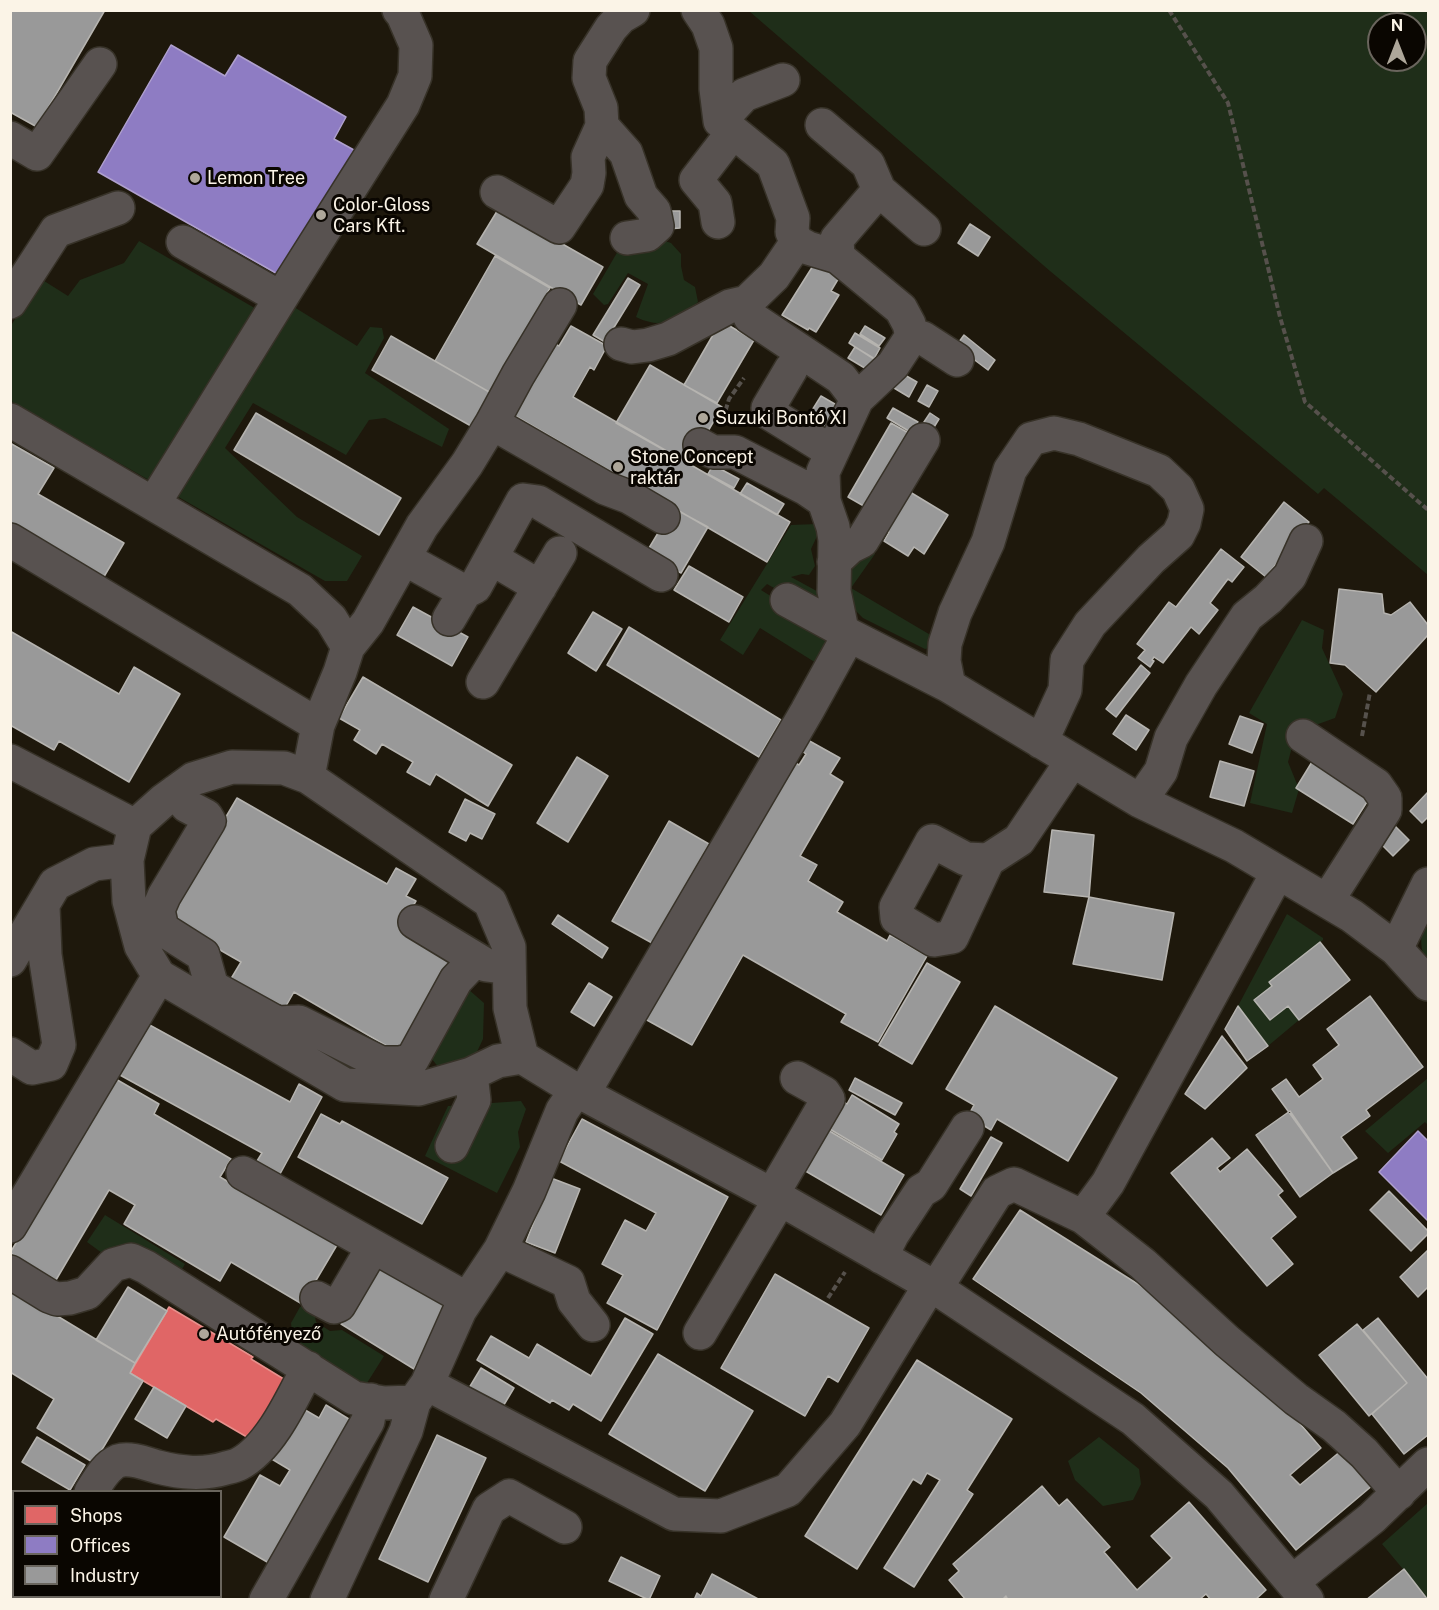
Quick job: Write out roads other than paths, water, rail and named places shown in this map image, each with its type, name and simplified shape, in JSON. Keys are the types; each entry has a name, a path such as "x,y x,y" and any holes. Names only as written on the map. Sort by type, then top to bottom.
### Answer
{"lane":[{"path":"154,502 403,105 415,76 416,45 399,10"},
{"path":"497,192 559,227 587,185 588,157 602,126 601,108 589,78 590,61 611,28 621,17 633,10"},
{"path":"327,1599 460,1310 500,1250 529,1191 562,1112 579,1092 807,711 846,633 834,591 835,540 824,501 822,472 857,399 893,365 912,336 901,309 838,257 808,248 797,242 792,232 793,218 774,165 727,126 716,89 716,48 708,25 698,10"},
{"path":"10,138 37,154 100,64"},
{"path":"718,222 715,203 696,180 744,95 783,80"},
{"path":"822,125 868,164 879,190 924,229"},
{"path":"602,126 626,153 641,196 654,211 657,226 647,235 627,238"},
{"path":"838,257 837,240 879,190"},
{"path":"10,302 56,231 118,207"},
{"path":"183,242 272,293 284,293"},
{"path":"621,344 632,347 668,339 730,306 747,302 774,276 797,242"},
{"path":"747,302 750,317 841,378 857,399"},
{"path":"308,777 318,725 348,647 368,622 422,526 467,464 560,305"},
{"path":"912,336 923,338 957,360"},
{"path":"791,369 768,408 769,413 832,452"},
{"path":"10,420 154,502 300,590 331,619 348,647"},
{"path":"492,423 605,488 629,496 663,518"},
{"path":"949,686 944,661 945,644 955,613 988,542 1010,470 1031,439 1054,433 1079,439 1159,471 1178,489 1187,509 1184,523 1178,535 1151,559 1090,624 1067,660 1065,690 1041,742"},
{"path":"834,562 850,547 862,541 923,440"},
{"path":"700,445 713,452 735,452 805,488 824,501"},
{"path":"405,559 457,606 475,587 523,500 538,502 661,575"},
{"path":"10,540 318,725"},
{"path":"1140,801 1161,771 1171,738 1201,685 1247,616 1290,576 1306,541"},
{"path":"483,682 560,553"},
{"path":"491,558 540,587"},
{"path":"787,600 949,686 1140,801 1234,846 1327,901 1352,916 1396,949 1428,984"},
{"path":"1303,736 1376,786 1385,798 1385,810 1327,901"},
{"path":"10,761 135,826"},
{"path":"988,860 1019,840 1072,761"},
{"path":"522,1057 510,1008 509,946 490,902 308,777 284,768 232,767 193,779 135,826 127,860 129,901 141,946 159,976 345,1085 419,1089 471,1074 498,1061 522,1057 579,1092 776,1197 933,1287 1133,1419 1219,1495 1297,1593 1428,1464"},
{"path":"175,792 187,806 206,816 209,821 158,910 162,929 204,955 212,987 277,1023 299,1022 381,1064 400,1064 412,1060 456,980 476,959"},
{"path":"10,960 55,884 94,864 127,860"},
{"path":"1083,1217 1108,1183 1278,872"},
{"path":"1396,949 1428,884"},
{"path":"10,1054 32,1068 51,1064 59,1045 45,955 43,906"},
{"path":"415,922 486,965 509,967"},
{"path":"10,1226 159,976"},
{"path":"452,1146 474,1100 471,1074"},
{"path":"700,1333 828,1099 824,1093 797,1078"},
{"path":"881,1257 892,1235 921,1191 931,1185 967,1128"},
{"path":"243,1173 467,1299"},
{"path":"10,1272 49,1296 57,1299 70,1298 87,1293 113,1265 130,1260 146,1267 354,1398 384,1403 421,1393 674,1514 721,1516 788,1490 845,1424 997,1192 1014,1184 1083,1217 1143,1264 1287,1392 1334,1426 1364,1453 1399,1492"},
{"path":"316,1298 334,1307 339,1305 373,1246"},
{"path":"500,1250 568,1282 574,1301 593,1325"},
{"path":"198,1314 258,1350 297,1361"},
{"path":"92,1490 104,1472 118,1461 138,1461 171,1480 238,1465 269,1437 297,1361"},
{"path":"266,1599 368,1421 371,1400"},
{"path":"446,1599 489,1509 509,1496 565,1527"}],"place":[{"name":"Lemon Tree","path":"195,178"},
{"name":"Color-Gloss Cars Kft.","path":"321,215"},
{"name":"Suzuki Bontó XI","path":"703,418"},
{"name":"Stone Concept raktár","path":"618,467"},
{"name":"Autófényező","path":"204,1334"}]}
